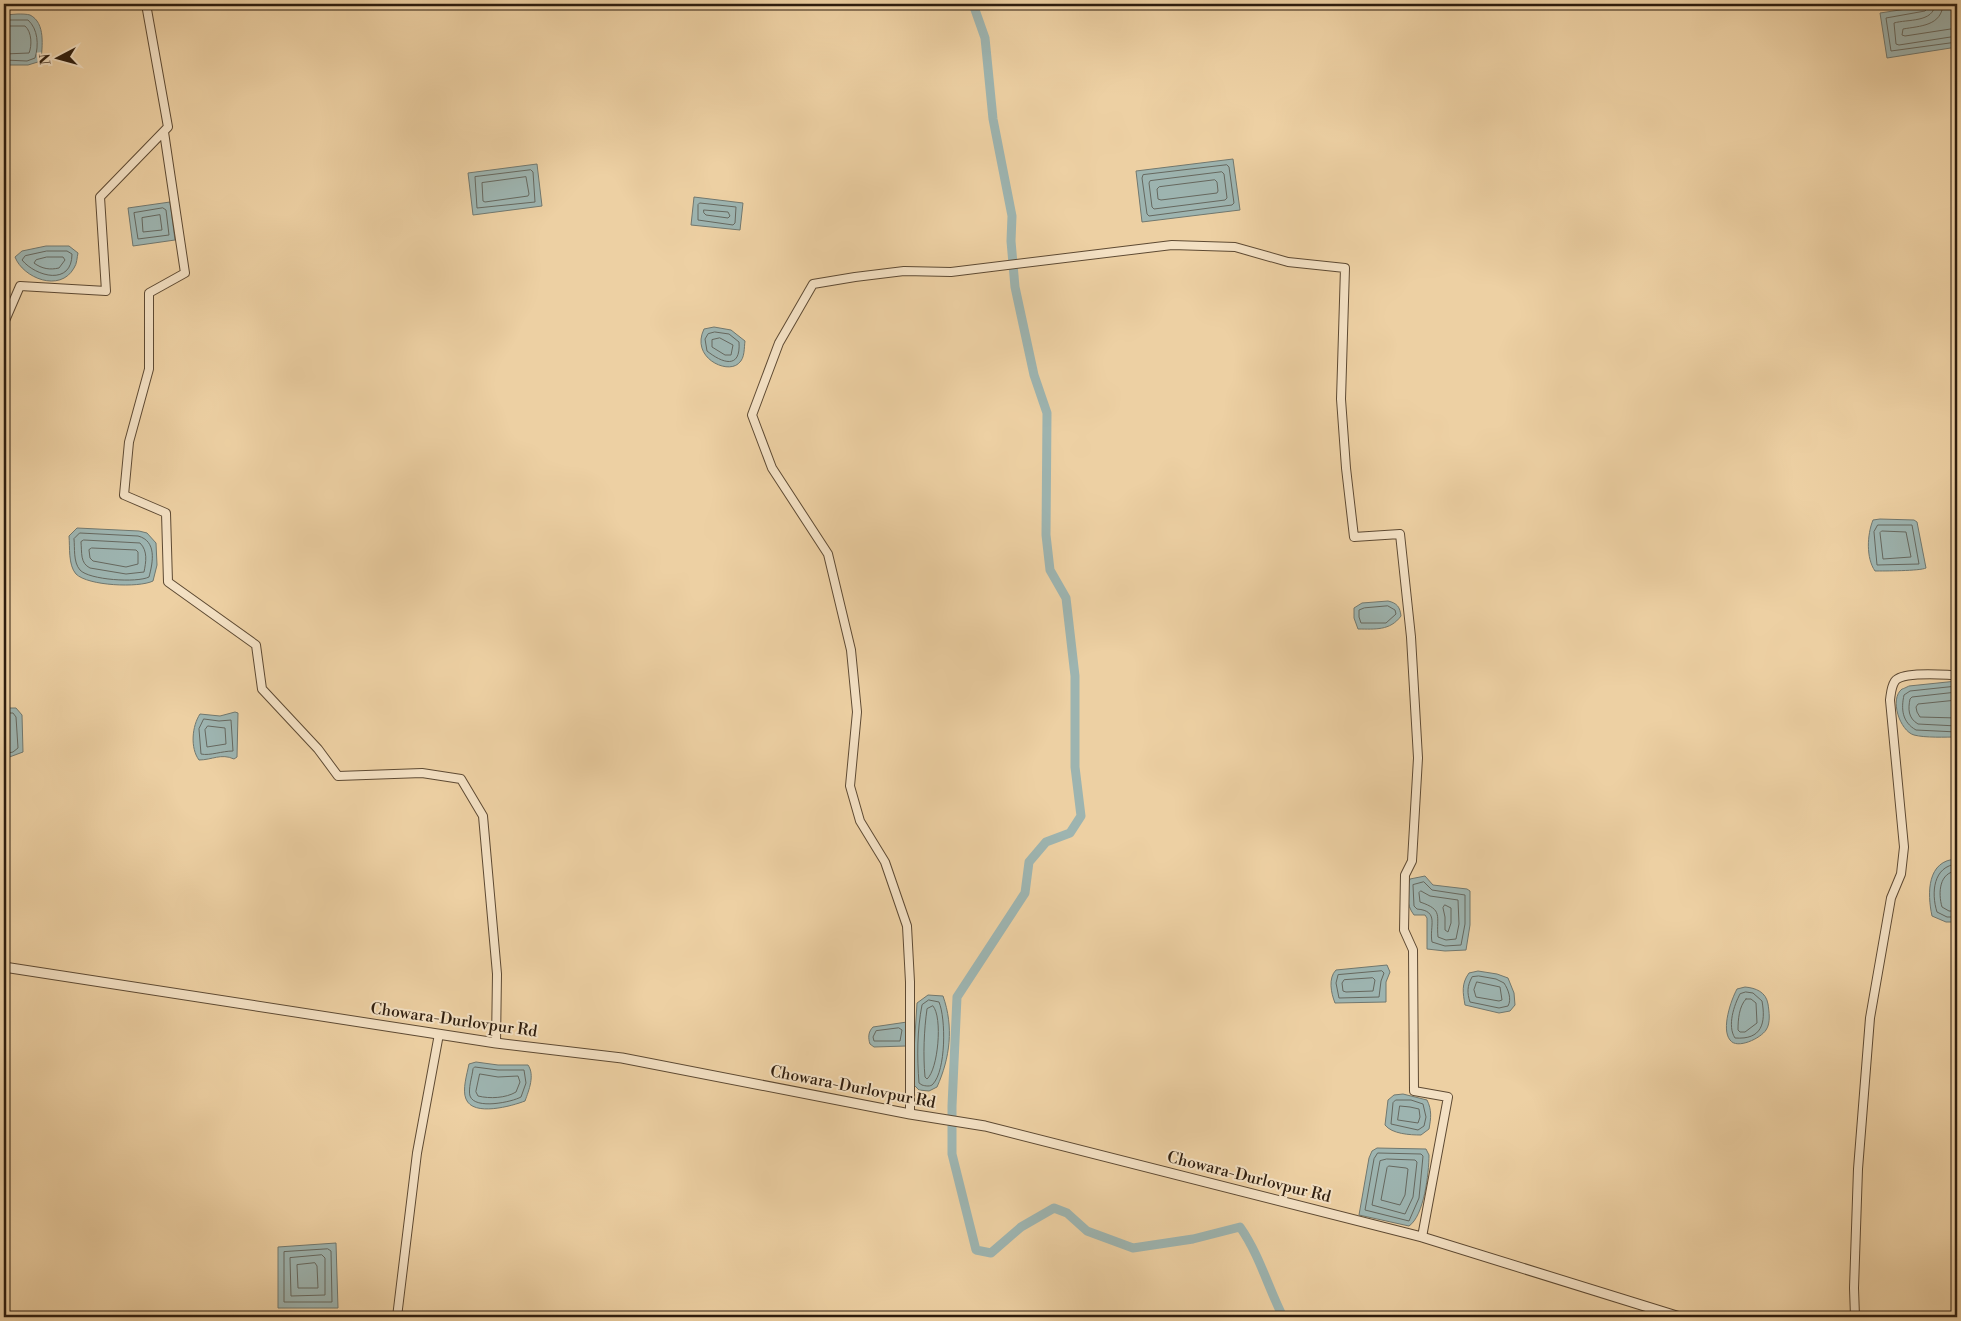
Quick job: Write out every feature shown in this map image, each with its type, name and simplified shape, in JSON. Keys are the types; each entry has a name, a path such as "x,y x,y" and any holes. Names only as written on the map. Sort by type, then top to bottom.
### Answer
{"street":[{"path":"4,323 20,286 106,291 100,196 168,127 146,4"},
{"path":"164,132 185,273 149,293 149,369 129,442 124,495 166,512 168,582 256,645 262,689 318,749 338,776 422,774 461,779 483,816 497,974 496,1043"},
{"path":"910,1114 910,982 907,926 885,862 860,820 850,786 857,712 849,641 828,554 772,468 752,415 779,342 813,284 855,277 904,271 951,272 1172,245 1235,248 1288,262 1345,268 1340,399 1354,537 1400,534 1410,637 1418,758 1412,861 1405,875 1404,930 1412,950 1414,1091 1448,1097 1422,1237"},
{"path":"4,301 13,300"},
{"path":"1855,1317 1854,1288 1858,1169 1870,1018 1890,898 1901,874 1904,847 1890,700 1892,687 1897,679 1906,675 1957,675"},
{"name":"Chowara-Durlovpur Rd","path":"4,967 496,1043 622,1058 910,1114 967,1122 1422,1237 1680,1317"},
{"path":"397,1317 417,1153 439,1034"}],"water":[{"path":"1939,4 1956,4 1957,47 1887,58 1880,13"},
{"path":"4,15 30,15 39,24 42,36 41,61 28,65 4,65"},
{"path":"1233,159 1240,210 1142,222 1136,171"},
{"path":"537,164 542,206 473,215 468,173"},
{"path":"694,197 743,203 740,230 691,225"},
{"path":"170,202 175,240 133,246 128,208"},
{"path":"46,246 69,246 78,253 75,266 68,276 60,280 42,280 33,276 19,265 15,257 22,251"},
{"path":"714,327 731,330 745,341 742,358 734,366 719,365 706,356 702,348 701,339 704,329"},
{"path":"1873,520 1914,520 1917,522 1926,568 1875,571 1870,560 1869,539"},
{"path":"77,528 147,533 156,543 157,565 153,581 137,585 114,585 91,581 76,574 71,561 69,536"},
{"path":"1388,601 1396,604 1399,608 1401,616 1397,621 1387,627 1358,629 1354,618 1354,608 1362,603"},
{"path":"1957,681 1957,737 1924,737 1914,735 1904,728 1896,707 1898,694 1902,689 1909,686"},
{"path":"4,708 16,708 22,715 23,752 4,759"},
{"path":"238,713 237,757 234,759 221,757 199,760 194,749 193,737 195,725 200,714 220,716"},
{"path":"1957,859 1957,922 1946,922 1932,916 1930,907 1931,879 1940,865"},
{"path":"1425,876 1433,885 1470,891 1470,925 1466,950 1445,951 1427,949 1427,918 1425,915 1414,915 1409,907 1408,897 1410,879"},
{"path":"1387,965 1390,972 1386,982 1386,1002 1335,1003 1331,990 1331,981 1336,970"},
{"path":"1478,971 1508,978 1514,993 1515,1005 1510,1011 1499,1013 1465,1005 1463,993 1465,981 1469,973"},
{"path":"1753,988 1765,996 1768,1004 1769,1021 1766,1030 1759,1036 1749,1042 1738,1044 1730,1040 1726,1029 1732,1000 1737,989"},
{"path":"928,995 943,996 949,1019 948,1054 945,1065 937,1087 929,1091 919,1090 914,1085 913,1067 917,1003"},
{"path":"907,1022 906,1046 874,1047 870,1044 869,1035 873,1027"},
{"path":"476,1062 498,1065 528,1065 531,1078 525,1101 493,1109 476,1108 470,1104 465,1095 465,1082 469,1064"},
{"path":"1403,1094 1427,1100 1429,1104 1431,1118 1429,1129 1421,1135 1397,1132 1385,1125 1388,1100 1394,1095"},
{"path":"1377,1148 1426,1149 1429,1155 1425,1194 1414,1221 1409,1226 1359,1215 1369,1158 1372,1151"},
{"path":"336,1243 338,1308 278,1308 278,1247"},
{"path":"835,1312 842,1317 790,1317 809,1313"}],"waterway":[{"path":"973,4 985,38 993,119 1012,216 1011,241 1015,287 1034,375 1047,413 1046,535 1050,570 1066,598 1075,676 1075,767 1081,816 1070,833 1046,842 1029,862 1025,893 957,997 952,1106 952,1154 976,1250 991,1253 1021,1227 1054,1208 1067,1213 1087,1231 1133,1248 1193,1239 1240,1227 1258,1259 1283,1317"}]}
